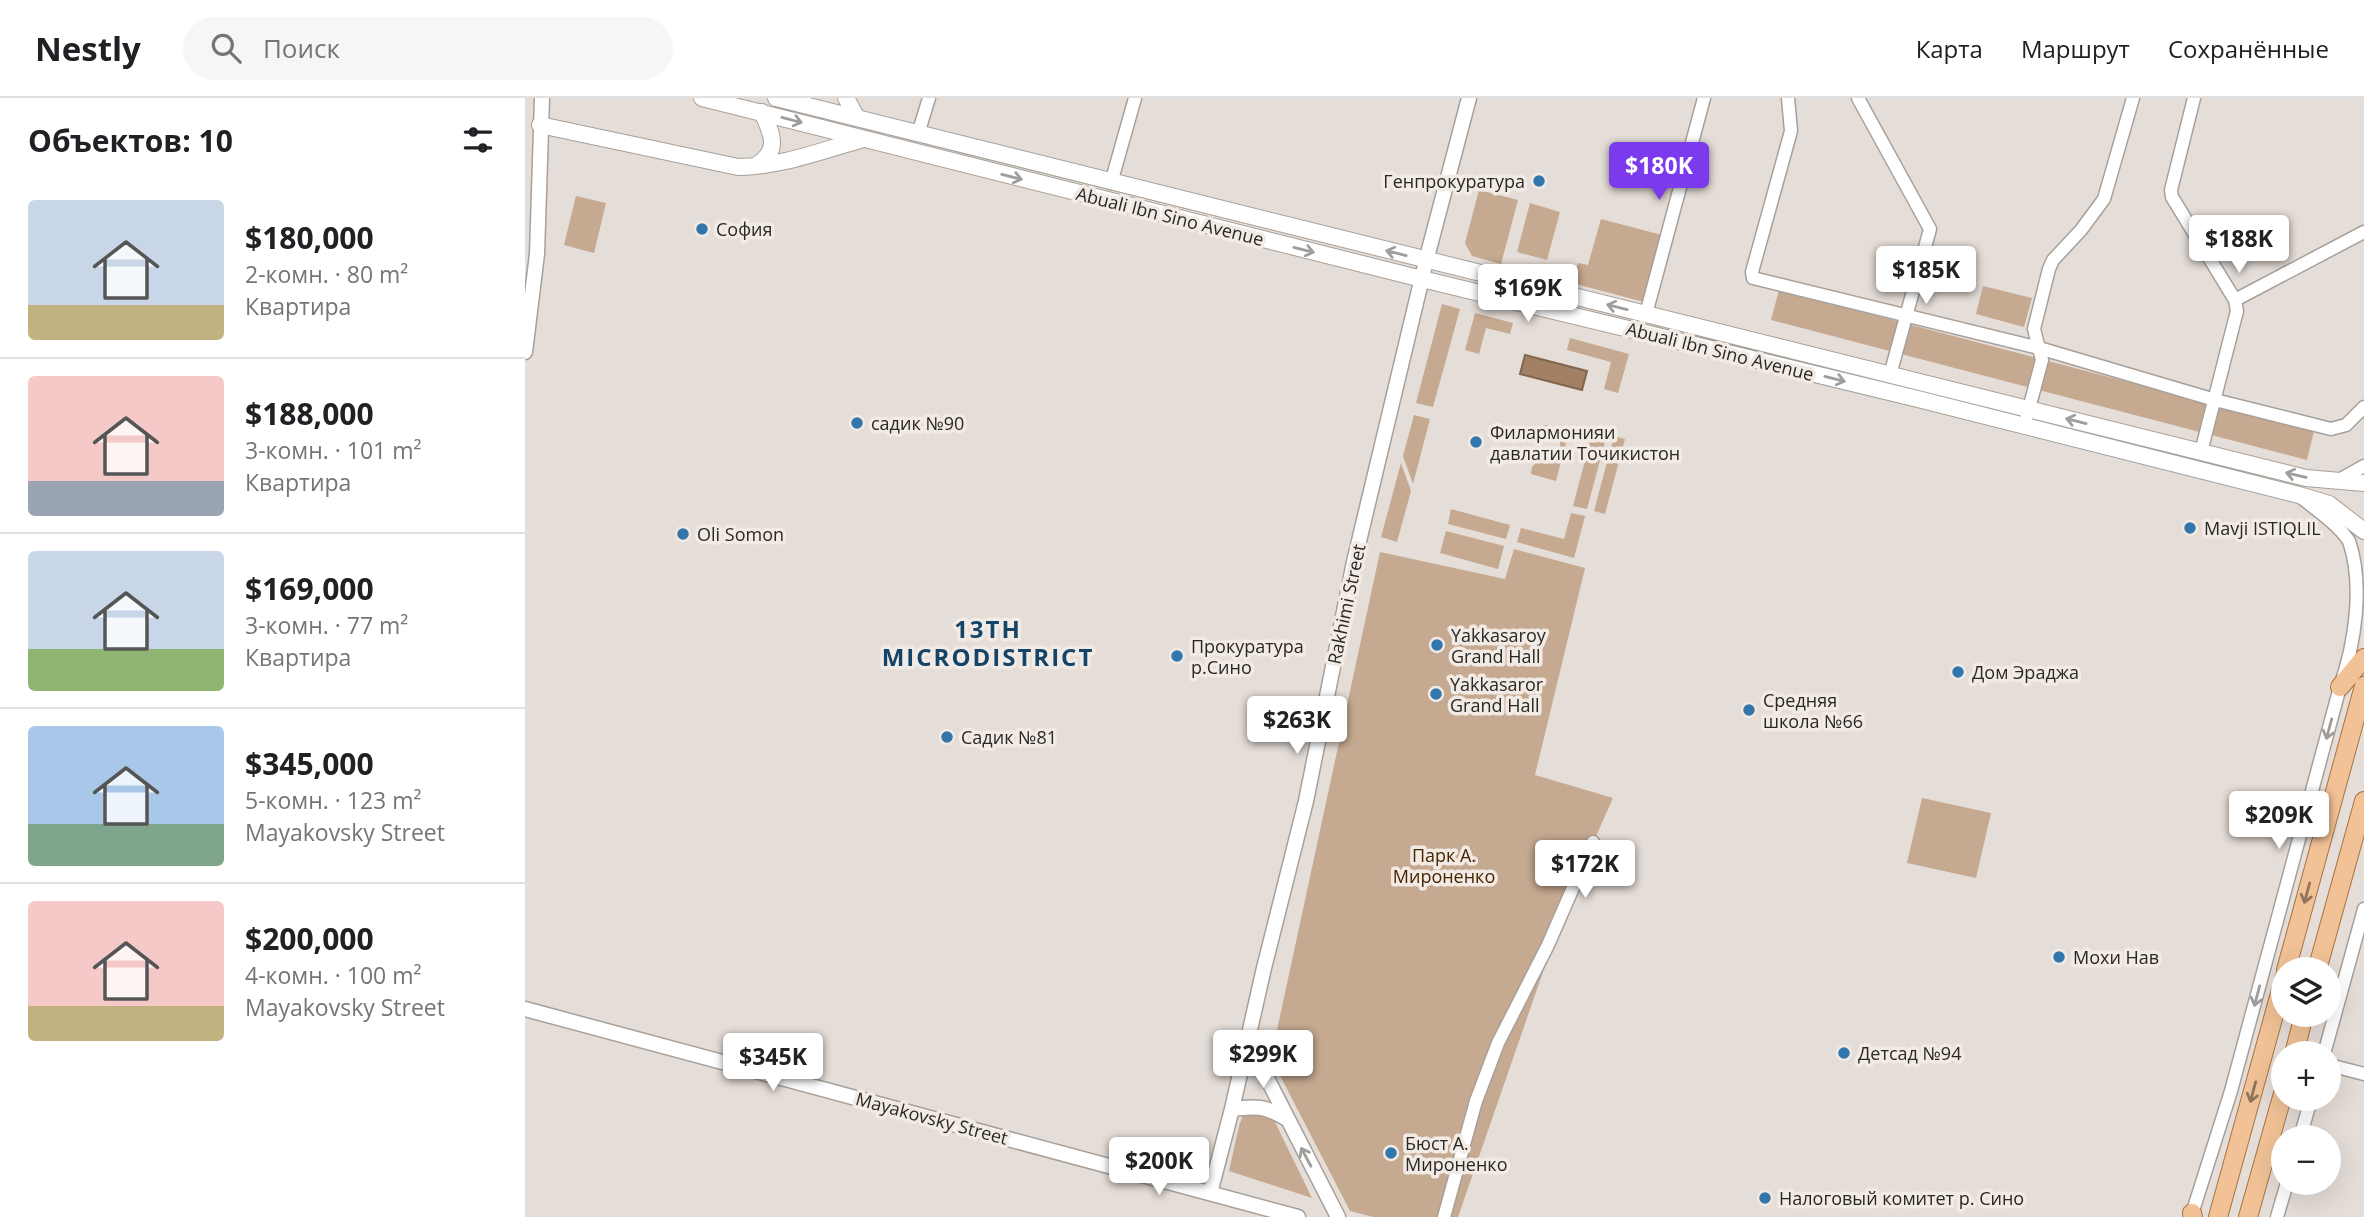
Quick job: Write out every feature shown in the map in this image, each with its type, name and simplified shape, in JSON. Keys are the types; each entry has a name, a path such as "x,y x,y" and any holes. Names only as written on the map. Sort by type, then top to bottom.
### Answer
{"main road":[{"name":"Abuali Ibn Sino Avenue","path":"702,98 2298,495 2329,504 2364,531"},
{"name":"Abuali Ibn Sino Avenue","path":"776,98 2306,478 2364,483"},
{"path":"846,98 856,118"},
{"path":"753,167 764,161 771,152 773,140 762,112"},
{"path":"540,125 738,167 789,160 862,139"},
{"path":"2340,687 2364,658"},
{"path":"2290,957 2364,686"},
{"path":"2321,957 2364,801"},
{"path":"2218,1217 2271,1026"},
{"path":"2248,1217 2278,1111"}],"street":[{"path":"525,352 537,254 542,98"},
{"path":"918,134 929,98"},
{"name":"Rakhimi Street","path":"1210,1193 1233,1109 1306,801 1369,480 1469,98"},
{"path":"1646,314 1704,98"},
{"path":"1788,98 1791,131 1752,272 1753,278 2039,348 2214,400 2331,429 2346,425 2364,407"},
{"path":"1858,98 1930,229 1890,375"},
{"path":"2025,426 2042,360 2034,329 2049,269 2053,260 2081,230 2104,199 2133,98"},
{"path":"2194,98 2171,190 2172,197 2235,300 2237,311 2201,452"},
{"path":"1111,183 1131,99"},
{"path":"2235,300 2364,232"},
{"path":"2339,480 2364,466"},
{"path":"2192,1216 2234,1078 2340,687 2358,635 2362,576 2351,544 2298,495"},
{"path":"1444,1217 1476,1101 1498,1043 1548,945 1593,842"},
{"path":"2328,1041 2364,909"},
{"name":"Mayakovsky Street","path":"525,1009 1298,1217"},
{"path":"1248,1041 1285,1118 1338,1217"},
{"path":"2341,1068 2364,1074"},
{"path":"1233,1109 1254,1106 1270,1109 1285,1118"},
{"path":"2277,1217 2283,1195"}],"green space":[{"path":"1479,190 1518,200 1501,264 1472,256 1465,243"},
{"path":"576,196 606,203 594,253 564,245"},
{"path":"1530,203 1560,212 1547,260 1517,252"},
{"path":"1601,219 1662,235 1644,302 1572,283 1578,263 1588,265"},
{"path":"1983,286 2032,298 2024,327 1976,314"},
{"path":"1779,290 2314,431 2307,460 1771,320"},
{"path":"1442,304 1460,309 1433,407 1416,403"},
{"path":"1475,313 1513,323 1510,334 1486,328 1479,354 1465,350"},
{"path":"1570,338 1629,354 1618,393 1604,389 1611,362 1567,350"},
{"path":"1414,415 1430,419 1413,484 1403,456"},
{"path":"1545,425 1569,431 1556,481 1531,474 1532,467 1537,462 1555,462 1559,452 1560,443 1557,436 1543,436 1542,429"},
{"path":"1593,430 1607,434 1587,509 1573,506"},
{"path":"1614,436 1625,439 1605,514 1594,511"},
{"path":"1401,463 1411,491 1397,542 1381,537"},
{"path":"1451,509 1510,525 1506,539 1448,524"},
{"path":"1571,513 1585,516 1574,558 1517,542 1521,528 1564,539"},
{"path":"1446,531 1504,546 1498,569 1440,553"},
{"name":"Парк А. Мироненко","path":"1514,549 1585,568 1535,775 1613,798 1569,897 1458,1217 1373,1217 1350,1211 1271,1058 1380,552 1505,579"},
{"path":"1922,798 1991,813 1976,878 1907,863"},
{"path":"1267,1112 1274,1120 1312,1198 1229,1171 1243,1115"}],"shaded area":[{"path":"1525,355 1587,371 1582,390 1520,374"}],"place":[{"name":"Генпрокуратура","path":"1539,181"},
{"name":"София","path":"702,229"},
{"name":"садик №90","path":"857,423"},
{"name":"Филармонияи давлатии Точикистон","path":"1476,442"},
{"name":"Mavji ISTIQLIL","path":"2190,528"},
{"name":"Oli Somon","path":"683,534"},
{"name":"Yakkasaroy Grand Hall","path":"1437,645"},
{"name":"Прокуратура р.Сино","path":"1177,656"},
{"name":"Дом Эраджа","path":"1958,672"},
{"name":"Yakkasaror Grand Hall","path":"1436,694"},
{"name":"Средняя школа №66","path":"1749,710"},
{"name":"Садик №81","path":"947,737"},
{"name":"Мохи Нав","path":"2059,957"},
{"name":"Детсад №94","path":"1844,1053"},
{"name":"Бюст А. Мироненко","path":"1391,1153"},
{"name":"Налоговый комитет р. Сино","path":"1765,1198"}],"district":[{"name":"13TH MICRODISTRICT","path":"988,642"}]}
